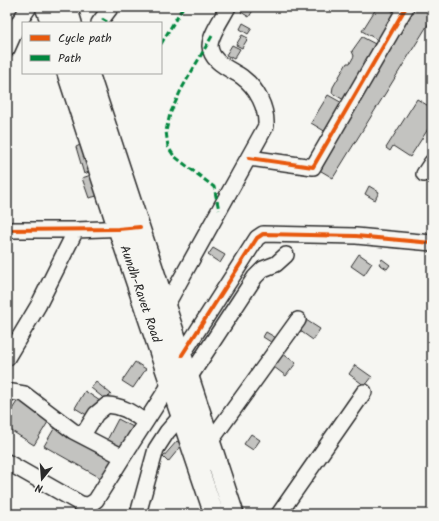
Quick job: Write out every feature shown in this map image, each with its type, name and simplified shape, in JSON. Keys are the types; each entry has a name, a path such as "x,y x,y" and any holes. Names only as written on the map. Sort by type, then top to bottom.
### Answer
{"main road":[{"path":"45,7 51,22"},
{"path":"67,7 72,22"},
{"name":"Aundh-Ravet Road","path":"67,74 129,228 166,306 234,514"},
{"name":"Aundh-Ravet Road","path":"89,74 170,384 214,514"}],"street":[{"path":"7,49 19,22 29,7"},
{"path":"56,7 61,22"},
{"path":"100,22 111,7"},
{"path":"166,306 266,126 266,117 263,105 252,86 212,56 210,46 212,36 228,7"},
{"path":"249,158 313,167 406,7"},
{"path":"78,74 223,514"},
{"path":"7,230 129,228"},
{"path":"7,358 38,306 76,230"},
{"path":"182,354 257,238 263,234 356,236 432,243"},
{"path":"189,378 255,277 263,269 276,264 286,255"},
{"path":"210,442 298,320"},
{"path":"7,462 81,504 91,504 96,500 170,384"},
{"path":"7,394 12,392 24,394 73,430 123,457"},
{"path":"279,514 364,392"},
{"path":"86,430 96,414 107,405 118,405 127,409 145,422"},
{"path":"138,514 156,449 167,432 181,416"}],"building":[{"path":"244,7 255,7 249,17 241,12"},
{"path":"377,7 386,7 399,15 383,43 362,31"},
{"path":"414,7 432,7 432,18 333,178 316,168"},
{"path":"243,23 252,28 248,34 240,29"},
{"path":"242,35 248,38 242,48 236,45"},
{"path":"362,37 379,46 344,100 332,93 333,87 347,63 350,63 354,56 352,51"},
{"path":"232,45 240,49 234,59 226,55"},
{"path":"328,95 344,104 326,132 311,123"},
{"path":"417,99 432,108 432,123 410,157 393,146 390,151 386,148"},
{"path":"80,145 89,172 84,174 76,147"},
{"path":"91,175 97,196 89,198 82,178"},
{"path":"369,186 379,192 375,200 365,194"},
{"path":"213,248 225,255 220,263 208,255"},
{"path":"359,254 372,263 364,275 351,266"},
{"path":"382,259 390,265 387,269 379,264"},
{"path":"306,320 320,329 313,340 299,330"},
{"path":"266,332 278,339 274,344 263,337"},
{"path":"283,354 296,363 286,376 274,367"},
{"path":"135,362 146,369 133,388 122,381"},
{"path":"355,365 372,377 365,386 349,374"},
{"path":"96,382 111,394 106,400 91,388"},
{"path":"85,391 100,401 90,417 75,408"},
{"path":"20,397 51,417 34,445 7,428 7,417"},
{"path":"118,419 135,428 122,453 105,444"},
{"path":"58,422 120,458 106,481 44,446"},
{"path":"251,434 260,440 253,450 244,444"},
{"path":"177,441 182,445 168,462 163,457"}],"marked path":[{"path":"162,42 183,7"},
{"path":"102,19 107,22"},
{"path":"212,36 181,90 170,114 166,131 168,147 174,156 214,187 219,210"}],"cycle path":[{"path":"249,158 313,167 406,7"},
{"path":"7,230 118,229 140,227"},
{"path":"182,355 257,238 263,234 356,236 432,243"}]}
